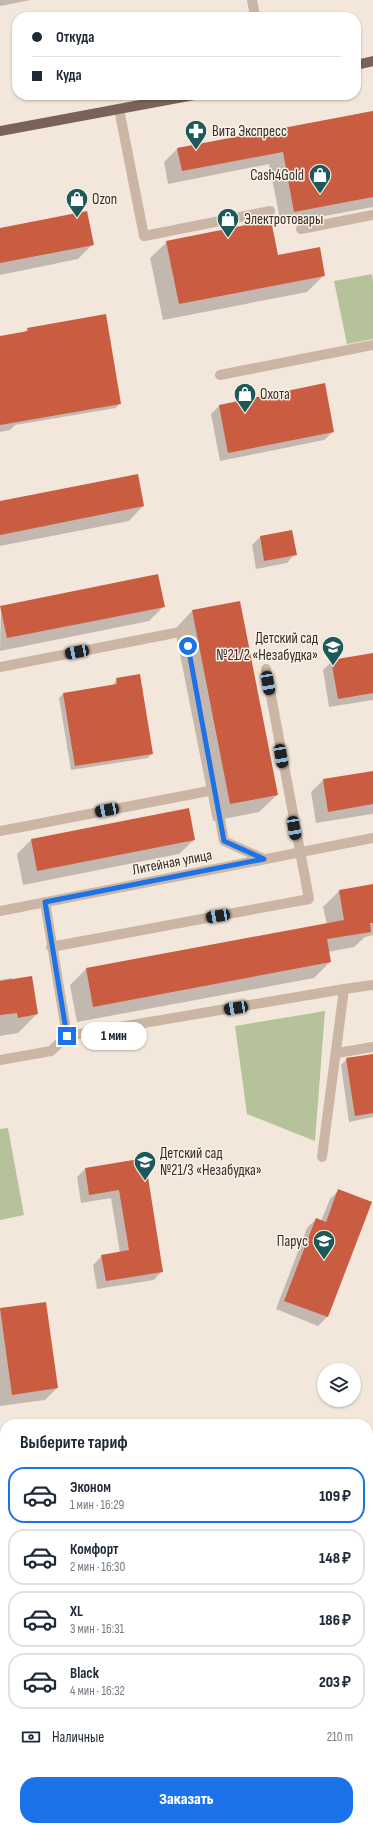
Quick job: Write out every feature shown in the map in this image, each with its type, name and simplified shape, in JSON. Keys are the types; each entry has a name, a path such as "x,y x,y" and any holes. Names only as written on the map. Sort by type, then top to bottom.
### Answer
{"main road":[{"path":"361,64 373,61"},
{"path":"0,131 167,100"}],"street":[{"path":"252,0 254,12"},
{"path":"119,109 144,236 270,211"},
{"path":"301,229 373,215"},
{"path":"220,375 373,346"},
{"path":"0,667 185,631 224,841 264,859"},
{"path":"51,948 308,899 266,669"},
{"path":"0,831 214,790"},
{"name":"Литейная улица","path":"0,911 373,838"},
{"path":"45,902 51,948 67,1036"},
{"path":"0,1060 51,1051 67,1036 373,985"},
{"path":"322,1157 337,1053 344,989"},
{"path":"337,1053 373,1047"}],"green space":[{"path":"372,274 373,339 347,344 334,281"},
{"path":"325,1011 315,1141 247,1114 235,1026"},
{"path":"8,1128 24,1215 0,1220 0,1129"}],"building":[{"path":"373,111 373,197 294,212 283,152 182,171 177,148"},
{"path":"87,211 94,245 0,263 0,228"},
{"path":"271,220 278,255 320,247 325,276 179,304 166,241"},
{"path":"106,314 121,404 0,425 0,336 28,331 27,328"},
{"path":"325,383 334,432 228,453 219,405"},
{"path":"138,474 144,506 0,535 0,501"},
{"path":"292,530 297,555 264,561 260,536"},
{"path":"158,574 165,607 7,638 0,606"},
{"path":"240,601 278,795 230,804 192,610"},
{"path":"373,653 373,693 338,699 331,660"},
{"path":"140,674 153,754 75,766 63,693 117,684 116,678"},
{"path":"373,771 373,804 328,812 323,779"},
{"path":"189,808 195,840 37,871 31,839"},
{"path":"373,884 373,923 370,923 371,932 327,939 331,962 93,1007 86,968 344,920 339,890"},
{"path":"32,976 38,1014 18,1018 17,1013 0,1015 0,981"},
{"path":"373,1054 373,1113 355,1116 346,1058"},
{"path":"145,1158 163,1272 106,1281 101,1255 129,1250 119,1190 89,1195 85,1168"},
{"name":"Парус","path":"338,1189 372,1202 328,1317 284,1301 316,1218 326,1222"},
{"path":"46,1302 58,1388 12,1395 0,1308"}],"place":[{"name":"Вита Экспресс","path":"196,150"},
{"name":"Cash4Gold","path":"320,194"},
{"name":"Ozon","path":"77,218"},
{"name":"Электротовары","path":"228,238"},
{"name":"Охота","path":"245,414"},
{"name":"Детский сад №21/2 «Незабудка»","path":"333,666"},
{"name":"Детский сад №21/3 «Незабудка»","path":"145,1182"},
{"name":"Парус","path":"324,1260"}],"route":[{"path":"67,1036 51,948 45,902 264,859 224,841 188,646"}]}
